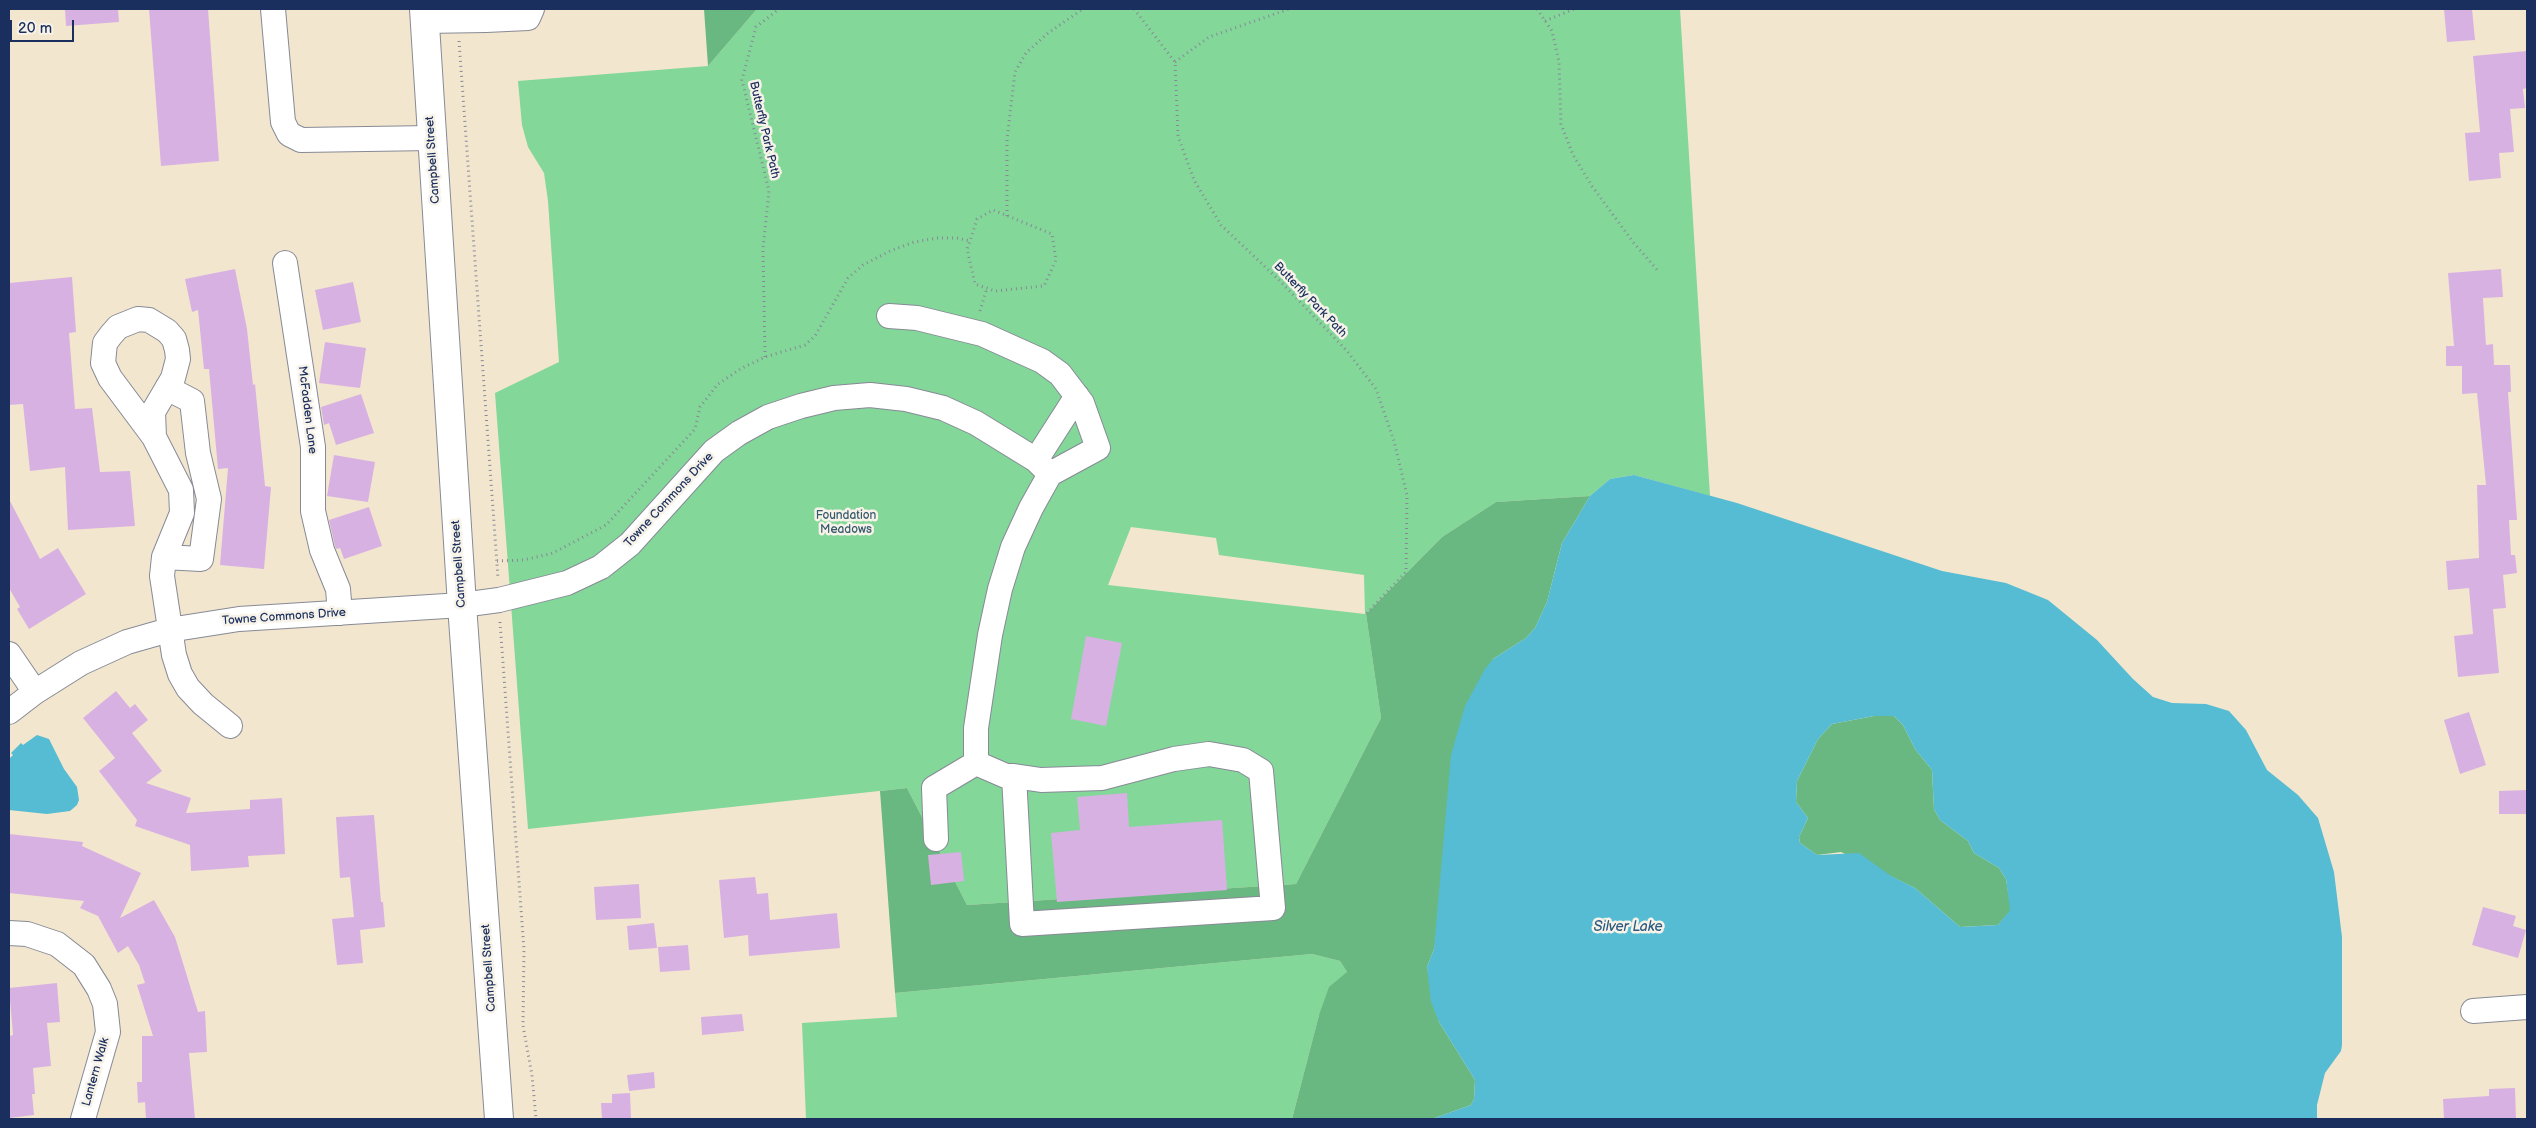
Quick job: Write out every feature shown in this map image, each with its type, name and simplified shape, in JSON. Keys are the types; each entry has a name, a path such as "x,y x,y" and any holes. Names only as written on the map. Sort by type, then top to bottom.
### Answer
{"main road":[{"name":"Campbell Street","path":"424,15 462,605 499,1119"}],"street":[{"path":"273,9 283,122 289,134 301,140 432,138"},
{"path":"424,15 458,21 484,15 528,18 532,9"},
{"name":"McFadden Lane","path":"285,263 312,446 313,511 322,550 338,589 340,613"},
{"path":"889,316 950,325 1005,343 1042,361 1060,374 1077,396 1098,448 1043,467"},
{"path":"154,437 153,412 173,378 178,359 174,339 163,327 149,320 138,319 118,327 105,343 103,353 105,371 154,437 177,479 182,496 180,519 164,557 162,591 174,656 183,682 203,704 230,726"},
{"path":"164,557 201,559 209,500 198,453 192,400 167,388"},
{"name":"Towne Commons Drive","path":"9,712 62,674 102,653 126,642 169,630 239,619 462,605 499,600 567,583 601,567 630,544 714,452 739,433 768,418 801,406 834,398 870,395 906,399 943,408 976,423 1043,467"},
{"path":"976,763 976,728 990,635 1000,589 1013,547 1031,508 1043,467 1077,396"},
{"path":"9,654 35,692"},
{"path":"976,763 1006,776 1014,776 1041,780 1102,778 1174,759 1208,754 1242,760 1261,771 1273,908 1022,924 1014,776"},
{"path":"936,839 934,788 976,763"},
{"name":"Lantern Walk","path":"9,933 27,934 57,944 84,965 100,989 105,1004 108,1032 83,1119"},
{"path":"2473,1011 2527,1007"}],"path":[{"name":"Butterfly Park Path","path":"766,356 763,248 769,192 742,80 756,26 779,9"},
{"path":"1007,216 1007,140 1015,72 1026,53 1048,33 1083,9"},
{"path":"1134,9 1175,62 1209,37 1289,9"},
{"path":"1537,9 1552,31 1559,62 1561,124 1573,155 1597,194 1633,242 1659,272"},
{"path":"1545,20 1574,9"},
{"path":"458,21 524,950 524,1026 532,1075 536,1119"},
{"name":"Butterfly Park Path","path":"1175,62 1178,136 1194,180 1221,225 1279,280 1347,351 1376,389 1380,398 1394,441 1407,495 1406,572 1366,614"},
{"path":"993,210 1052,234 1056,260 1044,286 995,291 975,284 967,249 970,241 977,220 993,210"},
{"path":"497,561 524,560 552,554 606,525 695,429 700,408 718,384 742,368 766,356 804,345 815,336 848,278 863,265 890,251 914,242 938,238 970,241"}],"green space":[{"path":"704,9 757,9 708,66"},
{"name":"Foundation Meadows","path":"757,9 1680,9 1710,496 1634,475 1610,479 1590,496 1496,502 1442,537 1366,614 1381,718 1296,884 967,905 907,788 528,829 495,393 559,362 548,201 544,173 528,147 522,125 518,81 708,66","holes":["1131,527 1216,538 1219,555 1364,575 1365,614 1108,585"]},
{"path":"1590,496 1562,543 1547,602 1535,628 1526,638 1493,659 1434,949 1427,967 1439,1022 1475,1080 1474,1099 1471,1105 1432,1119 1292,1119 1319,1015 1329,987 1347,972 1340,961 1312,954 895,993 880,791 907,788 967,905 1296,884 1381,718 1366,614 1442,537 1496,502"},
{"path":"1874,716 1894,716 1903,725 1915,749 1932,770 1934,809 1940,820 1968,841 1974,853 1999,868 2006,879 2011,910 1998,925 1960,927 1915,888 1841,852 1817,855 1800,843 1799,837 1808,818 1796,802 1797,781 1818,739 1832,724"},
{"path":"1312,954 1340,961 1347,972 1319,1015 1292,1119 806,1119 802,1023 897,1017 895,993"}],"water":[{"name":"Silver Lake","path":"1634,475 1737,503 1942,571 2006,583 2048,600 2097,640 2133,679 2153,697 2172,703 2206,704 2229,711 2246,730 2267,770 2298,795 2318,818 2334,872 2342,937 2342,1045 2341,1051 2325,1073 2317,1105 2317,1119 1432,1119 1471,1105 1474,1099 1475,1080 1439,1022 1431,1002 1427,967 1434,949 1451,755 1465,706 1485,669 1493,659 1526,638 1535,628 1547,602 1562,543 1590,496 1610,479","holes":["1874,716 1894,716 1903,725 1915,749 1932,770 1934,809 1940,820 1968,841 1974,853 1999,868 2006,879 2010,910 1998,925 1960,927 1915,888 1891,876 1859,853 1817,855 1800,843 1799,837 1808,818 1796,802 1797,781 1818,739 1832,724"]},
{"path":"37,735 49,739 64,769 77,787 79,800 77,805 70,811 47,814 9,810 9,759 13,755 11,753 21,743 23,745"}],"building":[{"path":"65,9 118,9 119,22 66,26"},
{"path":"149,9 208,9 219,161 161,166"},
{"path":"2444,9 2472,9 2475,40 2447,42"},
{"path":"2527,51 2527,88 2523,89 2525,108 2510,109 2514,152 2499,153 2501,178 2469,181 2465,133 2480,132 2473,56"},
{"path":"235,269 247,329 253,385 255,384 265,486 271,487 264,569 220,565 228,468 218,469 209,369 204,369 198,310 192,312 185,279"},
{"path":"2501,269 2503,297 2483,298 2486,345 2493,344 2494,365 2510,365 2511,392 2508,392 2517,520 2509,520 2511,555 2515,555 2517,573 2503,575 2506,608 2493,609 2499,673 2458,677 2454,636 2473,634 2469,588 2448,590 2446,561 2479,558 2477,485 2486,485 2477,393 2462,394 2462,366 2446,366 2446,346 2454,346 2448,273"},
{"path":"72,277 76,332 69,333 75,409 92,408 100,472 130,471 135,526 68,530 65,467 30,471 23,404 9,405 9,283"},
{"path":"353,282 361,322 323,330 315,290"},
{"path":"325,342 366,348 360,388 319,383"},
{"path":"361,394 374,433 336,445 329,423 324,425 321,407"},
{"path":"334,455 375,462 368,502 327,496"},
{"path":"9,499 40,559 58,548 86,594 29,629 17,609 20,607 9,588"},
{"path":"369,507 382,546 344,559 340,548 336,549 329,520"},
{"path":"1086,636 1122,643 1106,726 1071,719"},
{"path":"116,691 130,708 135,704 148,720 132,733 162,771 146,783 191,798 186,813 250,809 250,800 282,798 285,854 248,856 249,867 191,871 190,845 135,826 137,820 99,771 115,758 83,718"},
{"path":"2469,712 2486,765 2460,774 2444,720"},
{"path":"2527,790 2527,814 2499,814 2499,791"},
{"path":"1127,793 1129,827 1222,820 1227,890 1057,902 1051,833 1080,830 1077,797"},
{"path":"374,815 381,902 383,902 385,927 360,930 363,963 337,965 332,919 354,917 350,877 340,878 336,817"},
{"path":"9,834 83,842 82,846 141,873 120,918 154,900 175,937 198,1012 205,1011 207,1052 189,1053 195,1119 146,1119 145,1102 138,1103 137,1082 142,1082 142,1036 153,1036 137,985 145,983 139,965 128,946 118,953 98,916 80,908 84,901 9,893"},
{"path":"961,852 964,881 931,885 928,855"},
{"path":"755,877 757,894 768,893 770,920 837,913 840,948 749,956 748,935 724,938 719,880"},
{"path":"639,884 641,918 596,920 594,887"},
{"path":"2483,907 2516,916 2513,926 2526,930 2518,958 2472,945"},
{"path":"654,923 657,948 629,950 627,926"},
{"path":"688,945 690,970 660,972 658,947"},
{"path":"57,983 60,1022 47,1023 51,1066 33,1068 35,1094 32,1094 34,1115 9,1118 9,1036 13,1035 9,988"},
{"path":"742,1014 744,1031 702,1035 701,1017"},
{"path":"654,1072 655,1088 629,1091 627,1075"},
{"path":"2515,1088 2516,1119 2444,1119 2443,1099 2489,1096 2489,1089"},
{"path":"630,1093 631,1119 602,1119 601,1103 612,1103 612,1094"}]}
